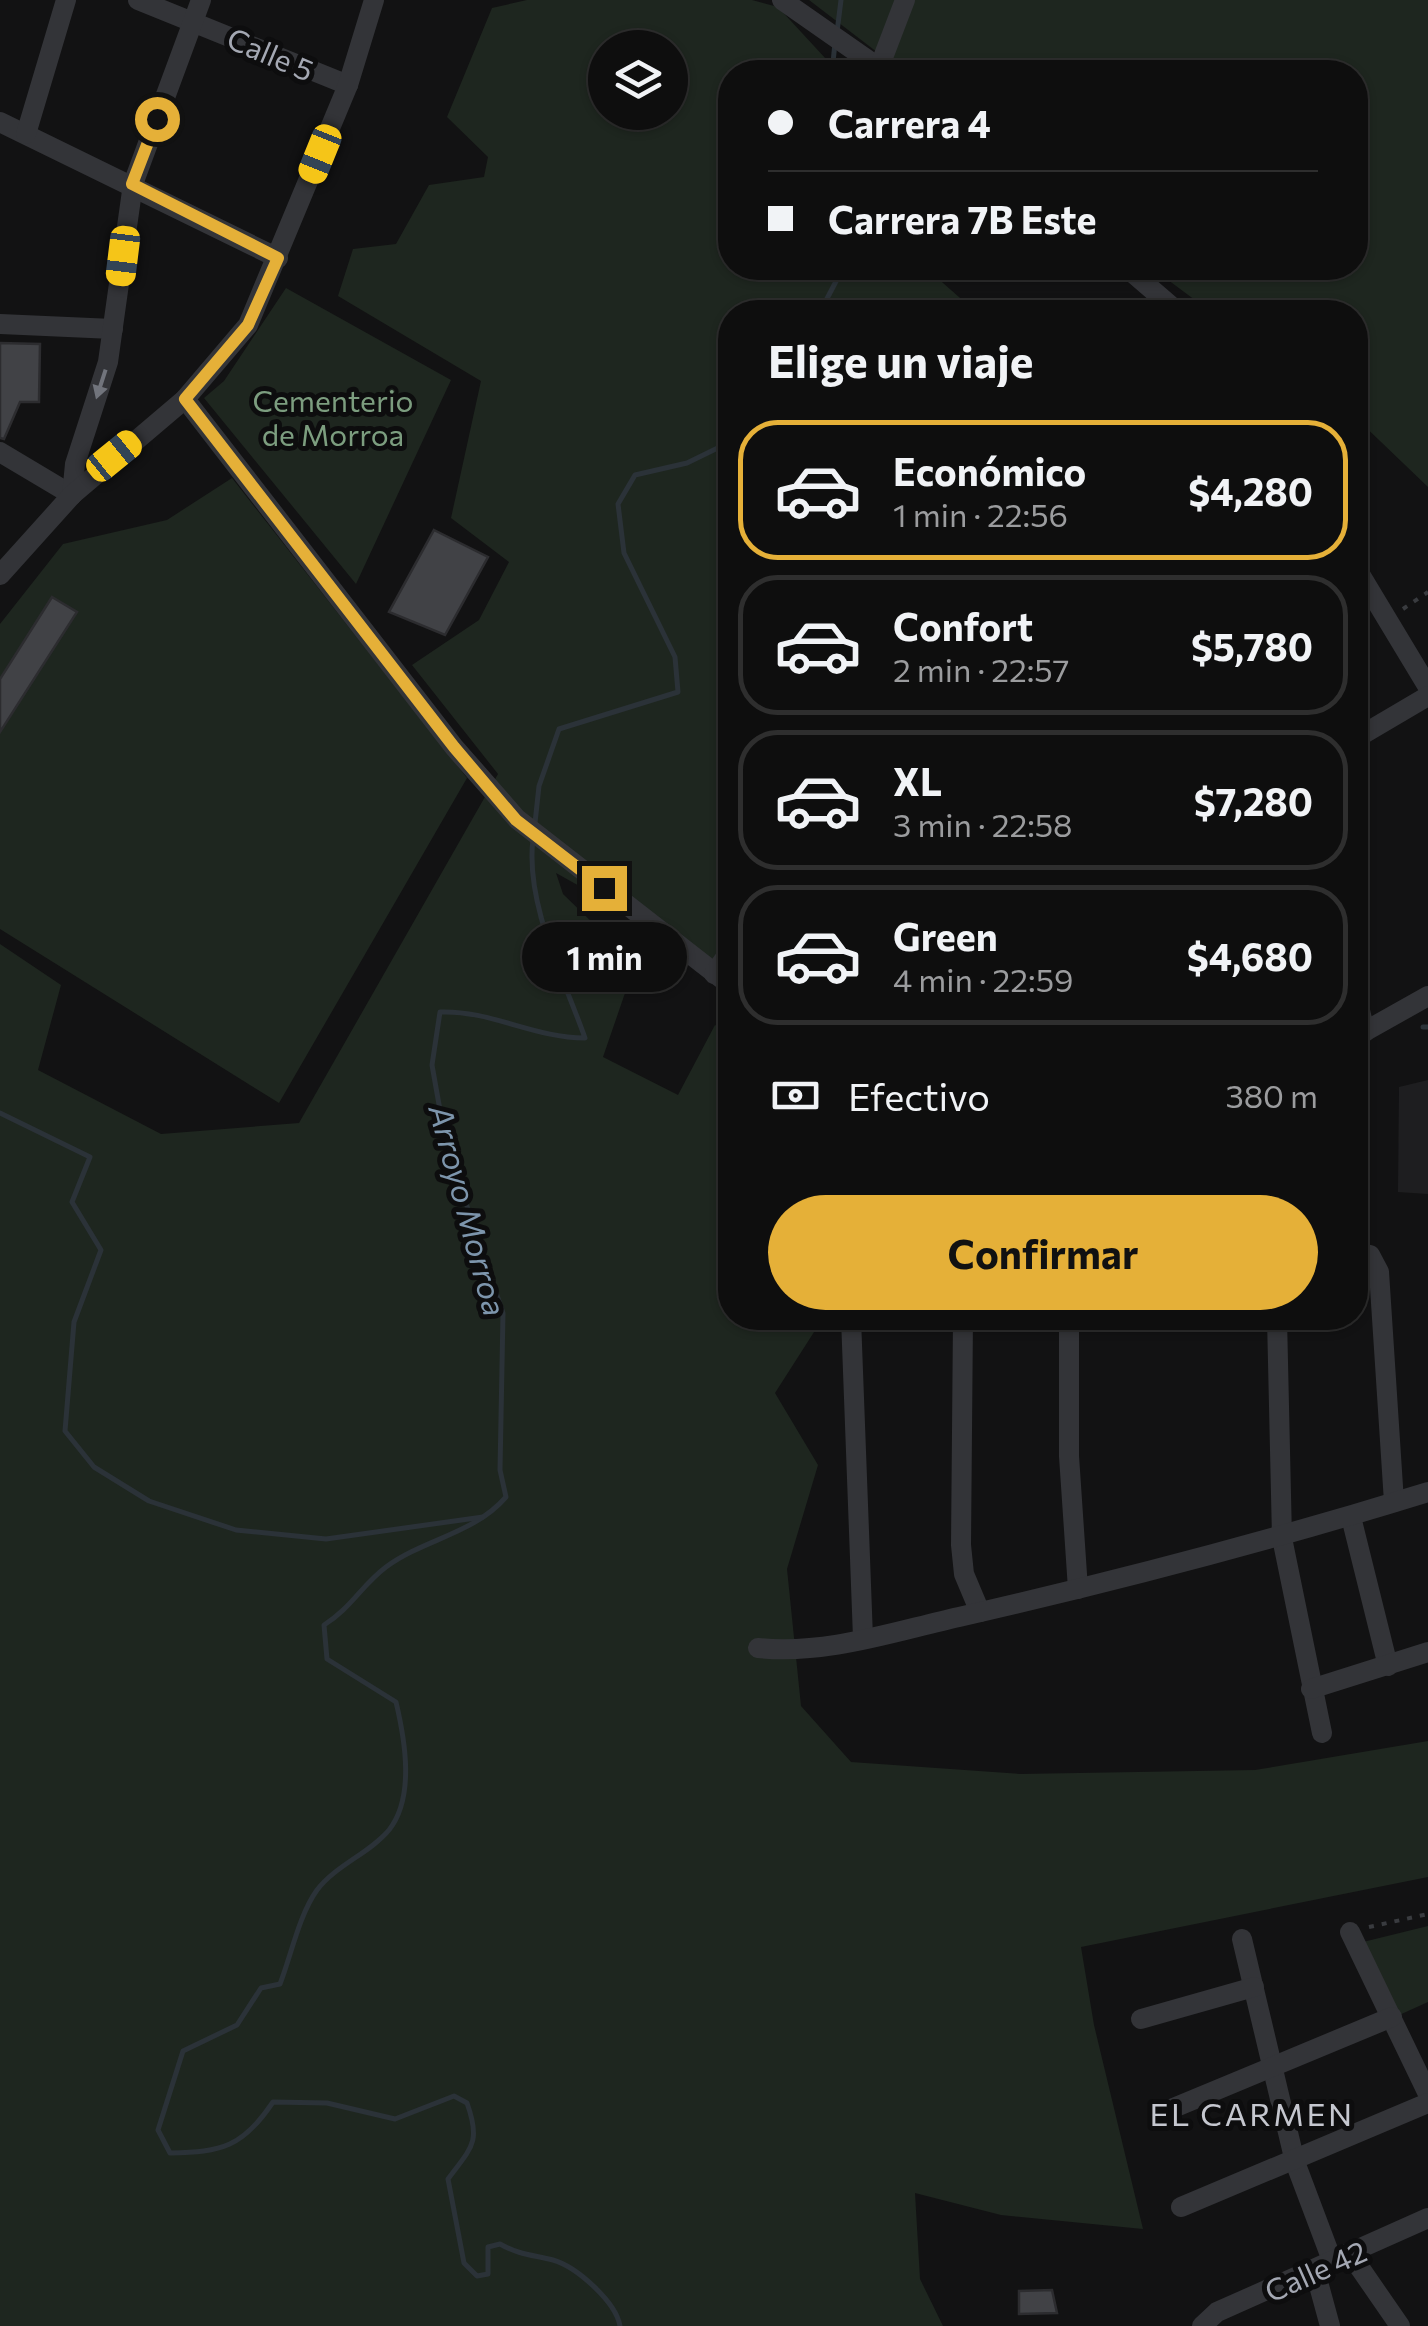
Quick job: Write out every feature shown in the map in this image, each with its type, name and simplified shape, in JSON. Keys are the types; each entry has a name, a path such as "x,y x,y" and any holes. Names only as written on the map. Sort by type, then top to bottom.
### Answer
{"street":[{"path":"26,134 66,0"},
{"name":"Calle 5","path":"138,0 197,10 348,85"},
{"path":"0,576 72,495 185,399 248,325 348,85 374,0"},
{"path":"782,0 868,60"},
{"path":"885,60 904,0"},
{"path":"72,495 75,464 108,362 132,184 197,10"},
{"path":"0,122 278,258"},
{"path":"1140,280 1164,300"},
{"path":"0,324 113,329"},
{"path":"185,399 454,747 516,820 718,976"},
{"path":"0,452 72,495"},
{"path":"1368,586 1428,686"},
{"path":"1368,731 1428,696"},
{"path":"1368,1030 1428,996"},
{"path":"1368,1255 1379,1272 1394,1502"},
{"path":"850,1330 863,1638"},
{"path":"963,1330 961,1545 964,1574 980,1612"},
{"path":"1069,1330 1068,1456 1078,1590"},
{"path":"1276,1330 1282,1538 1322,1733"},
{"path":"758,1648 816,1650 1078,1590 1282,1538 1428,1492"},
{"path":"1351,1517 1388,1666"},
{"path":"1312,1689 1428,1652"},
{"path":"1350,1932 1428,2094"},
{"path":"1242,1938 1295,2162 1333,2263 1330,2326"},
{"path":"1141,2019 1254,1988"},
{"path":"1159,2114 1392,2017"},
{"path":"1181,2207 1428,2104"},
{"name":"Calle 42","path":"1202,2324 1217,2312 1428,2218"},
{"path":"1333,2263 1400,2326"}],"path":[{"path":"1389,618 1428,592"},
{"path":"1350,1932 1428,1914"}],"shaded area":[{"path":"1428,1080 1428,1194 1398,1192 1399,1087"}],"green space":[{"path":"527,0 752,0 778,7 827,60 718,60 718,280 940,280 962,300 718,300 718,963 556,873 563,894 635,964 603,1057 678,1095 715,1025 718,1027 718,1330 815,1330 775,1393 818,1465 787,1569 801,1706 851,1762 1020,1774 1255,1770 1428,1741 1428,1877 1081,1947 1094,2025 1143,2229 1001,2215 915,2193 920,2279 943,2326 0,2326 0,944 61,985 38,1070 161,1134 299,1123 498,774 412,665 479,620 509,562 451,518 481,381 338,296 353,249 396,244 429,185 484,177 488,157 447,117 492,8"},
{"path":"809,0 1428,0 1428,487 1368,429 1368,300 1195,300 1168,280 1368,280 1368,60 887,60"},
{"name":"Cementerio de Morroa","path":"286,288 451,380 356,584 204,398 224,381"},
{"path":"232,478 467,778 279,1103 0,929 0,624 63,544 167,520"},
{"path":"1428,1926 1428,2002 1397,2016 1363,1942"}],"building":[{"path":"0,343 40,344 39,402 20,402 4,439 0,438"},
{"path":"434,530 488,557 445,635 389,612"},
{"path":"52,597 77,612 0,732 0,679"},
{"path":"1052,2290 1057,2313 1019,2314 1019,2291"}],"waterway":[{"name":"Arroyo Morroa","path":"837,32 841,0"},
{"name":"Arroyo Morroa","path":"833,60 835,43"},
{"name":"Arroyo Morroa","path":"826,300 837,280"},
{"name":"Arroyo Morroa","path":"535,823 539,786 559,729 678,692 675,657 624,553 618,504 635,475 687,463 718,448"},
{"name":"Arroyo Morroa","path":"533,839 532,864 540,915 585,1038 548,1034 477,1015 440,1012 432,1065 446,1144 503,1313 500,1470 506,1497 479,1520 386,1567 324,1625 327,1659 396,1702 406,1768 397,1817 381,1838 317,1890 300,1923 280,1984 261,1988 237,2025 183,2051 158,2130 170,2153 204,2151 241,2138 273,2102 327,2103 395,2119 454,2096 467,2103 473,2127 472,2144 448,2179 464,2263 477,2276 488,2274 488,2247 500,2244 563,2264 603,2296 620,2326"},
{"path":"1423,1027 1428,1027"},
{"path":"0,1113 90,1157 72,1202 101,1250 74,1322 65,1431 94,1467 149,1501 236,1530 326,1539 483,1517"}],"district":[{"name":"EL CARMEN","path":"1252,2113"}],"route":[{"path":"157,119 132,184 278,258 248,325 185,399 454,747 516,820 604,888"}]}
